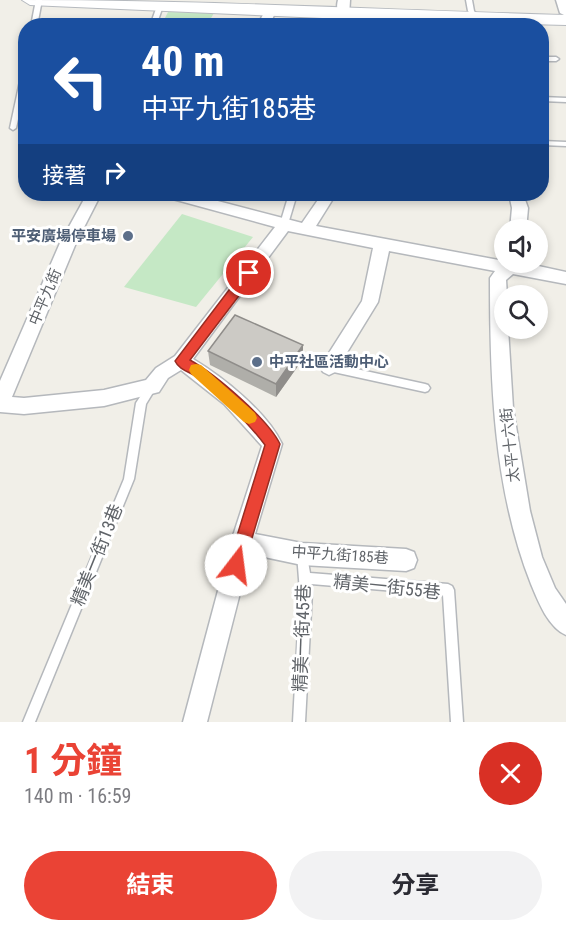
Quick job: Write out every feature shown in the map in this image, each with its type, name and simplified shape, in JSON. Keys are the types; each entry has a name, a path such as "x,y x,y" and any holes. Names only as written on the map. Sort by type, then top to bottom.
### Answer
{"street":[{"path":"30,0 160,6 267,18 344,13 388,18"},
{"path":"561,0 566,13"},
{"path":"549,20 566,20"},
{"name":"中平九街","path":"0,403 68,243 90,201"},
{"path":"208,201 306,230 382,245 494,262"},
{"path":"306,230 325,201"},
{"path":"518,201 519,219"},
{"path":"195,722 242,542 272,444 260,427 203,374 181,361 277,237 284,224"},
{"path":"329,367 370,302 382,245"},
{"name":"太平十六街","path":"503,273 498,278 498,328 513,481 536,573 553,609 566,623"},
{"path":"545,273 566,278"},
{"name":"精美一街13巷","path":"0,403 24,406 104,398 152,386 162,373 181,361"},
{"name":"中平九街185巷","path":"242,542 302,554 406,560"}],"lane":[{"path":"36,18 39,0"},
{"path":"470,0 471,11 475,18"},
{"path":"156,18 160,6"},
{"path":"549,58 556,59"},
{"path":"549,99 566,100"},
{"path":"13,128 18,104"},
{"path":"549,143 566,144"},
{"path":"284,224 291,201"},
{"path":"329,367 425,388"},
{"name":"精美一街13巷","path":"29,722 129,479 141,403 152,386"},
{"name":"精美一街45巷","path":"299,722 305,579 302,554"},
{"name":"精美一街55巷","path":"305,579 448,590 457,722"}],"green space":[{"path":"168,12 214,13 211,18 165,18"},
{"path":"182,214 253,237 196,307 124,287"}],"building":[{"name":"中平社區活動中心","path":"235,315 303,345 276,384 208,351"}],"slow traffic":[{"path":"196,370 249,418"}],"place":[{"name":"平安廣場停車場","path":"128,236"},
{"name":"中平社區活動中心","path":"257,362"}],"route":[{"path":"236,565 272,444 260,427 203,374 181,361 249,273"}]}
